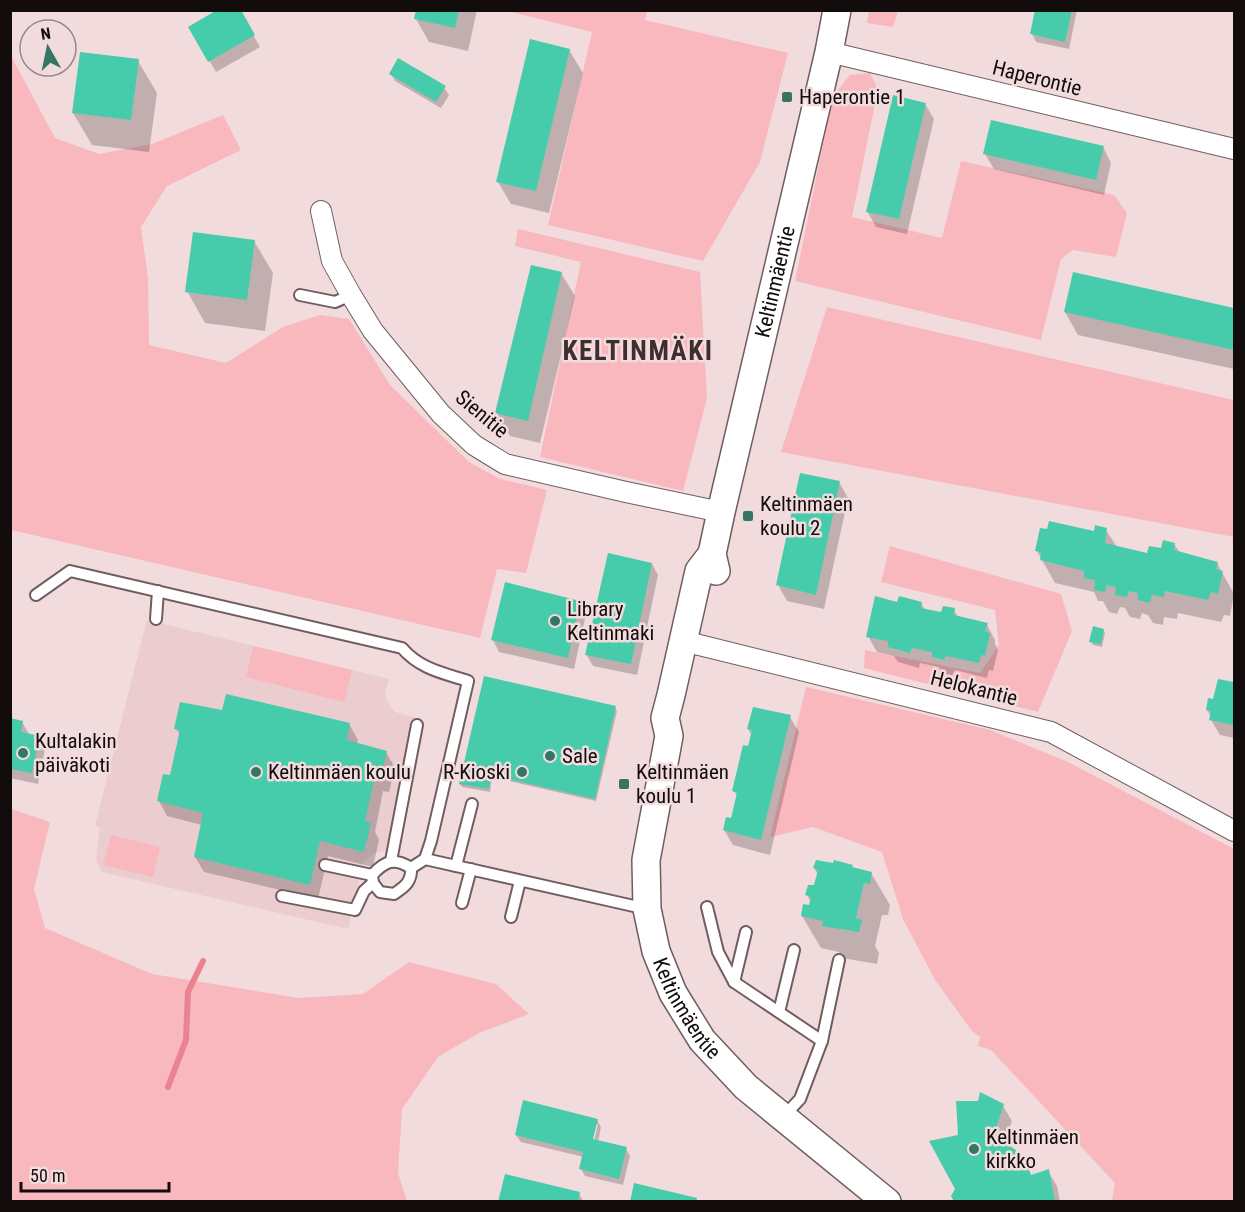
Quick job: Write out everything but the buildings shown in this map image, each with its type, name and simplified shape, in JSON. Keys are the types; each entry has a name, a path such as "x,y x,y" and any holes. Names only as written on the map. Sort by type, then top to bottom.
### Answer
{"main road":[{"name":"Keltinmäentie","path":"837,10 712,554 699,571 692,643 665,718 669,736 646,860 647,909 656,951 673,993 702,1040 746,1087 887,1202"}],"street":[{"name":"Haperontie","path":"829,52 1234,149"},
{"name":"Sienitie","path":"321,211 332,261 373,331 441,414 474,445 505,464 721,512"},
{"name":"Helokantie","path":"692,643 1051,732 1234,831"}],"lane":[{"path":"300,296 335,302 351,295"},
{"path":"36,595 70,571 402,648 426,668 468,681 431,841 425,859 411,868"},
{"path":"156,619 158,591"},
{"path":"391,861 417,725"},
{"path":"456,866 472,804"},
{"path":"425,859 647,909"},
{"path":"282,897 355,910 380,866 391,861 402,862 411,868"},
{"path":"325,865 372,879 380,892 394,894 406,886 411,876 411,868"},
{"path":"462,903 471,870"},
{"path":"511,917 520,881"},
{"path":"707,907 718,952 734,982 822,1041"},
{"path":"734,982 746,932"},
{"path":"779,1012 795,950"},
{"path":"783,1117 800,1099 822,1041 839,960"}],"shaded area":[{"path":"507,11 647,11 645,20 788,53 760,162 703,261 548,225 592,32"},
{"path":"869,11 898,11 893,27 867,23"},
{"path":"10,54 18,69 18,78 23,78 55,138 99,154 152,144 223,115 241,150 167,186 141,227 148,278 149,345 226,363 283,327 320,315 349,319 390,385 469,462 500,479 547,490 526,573 497,569 480,638 11,530"},
{"path":"870,73 878,89 852,217 942,238 961,161 1114,195 1127,213 1116,257 1073,250 1061,259 1041,340 795,281 833,96 850,75"},
{"path":"518,229 700,272 707,398 683,491 540,457 581,262 515,246"},
{"path":"827,307 1234,400 1234,537 781,452"},
{"path":"890,546 1061,594 1072,631 1038,712 864,668 865,650 980,673 999,645 995,610 881,582"},
{"name":"Keltinmäen koulu","path":"147,620 389,679 385,693 391,708 395,712 414,717 389,843 385,851 373,854 363,862 348,929 102,872 96,859 100,828 95,826"},
{"path":"253,646 352,670 344,702 246,677"},
{"path":"806,687 990,730 1068,762 1234,849 1234,1201 1112,1201 1115,1183 991,1050 978,1046 980,1037 972,1031 935,980 903,919 882,852 813,827 770,837"},
{"path":"11,809 50,822 34,889 45,928 152,974 298,998 363,994 409,962 496,984 529,1014 479,1033 438,1057 402,1109 398,1173 407,1201 11,1201"},
{"path":"111,835 160,847 153,877 103,865"}],"waterway":[{"path":"168,1087 186,1040 188,992 203,961"}],"place":[{"name":"Haperontie 1","path":"787,97"},
{"name":"Keltinmäen koulu 2","path":"748,516"},
{"name":"Library Keltinmaki","path":"555,621"},
{"name":"Kultalakin päiväkoti","path":"23,753"},
{"name":"Sale","path":"550,756"},
{"name":"Keltinmäen koulu","path":"256,772"},
{"name":"R-Kioski","path":"522,772"},
{"name":"Keltinmäen koulu 1","path":"624,784"},
{"name":"Keltinmäen kirkko","path":"974,1149"}],"district":[{"name":"KELTINMÄKI","path":"638,351"}]}
